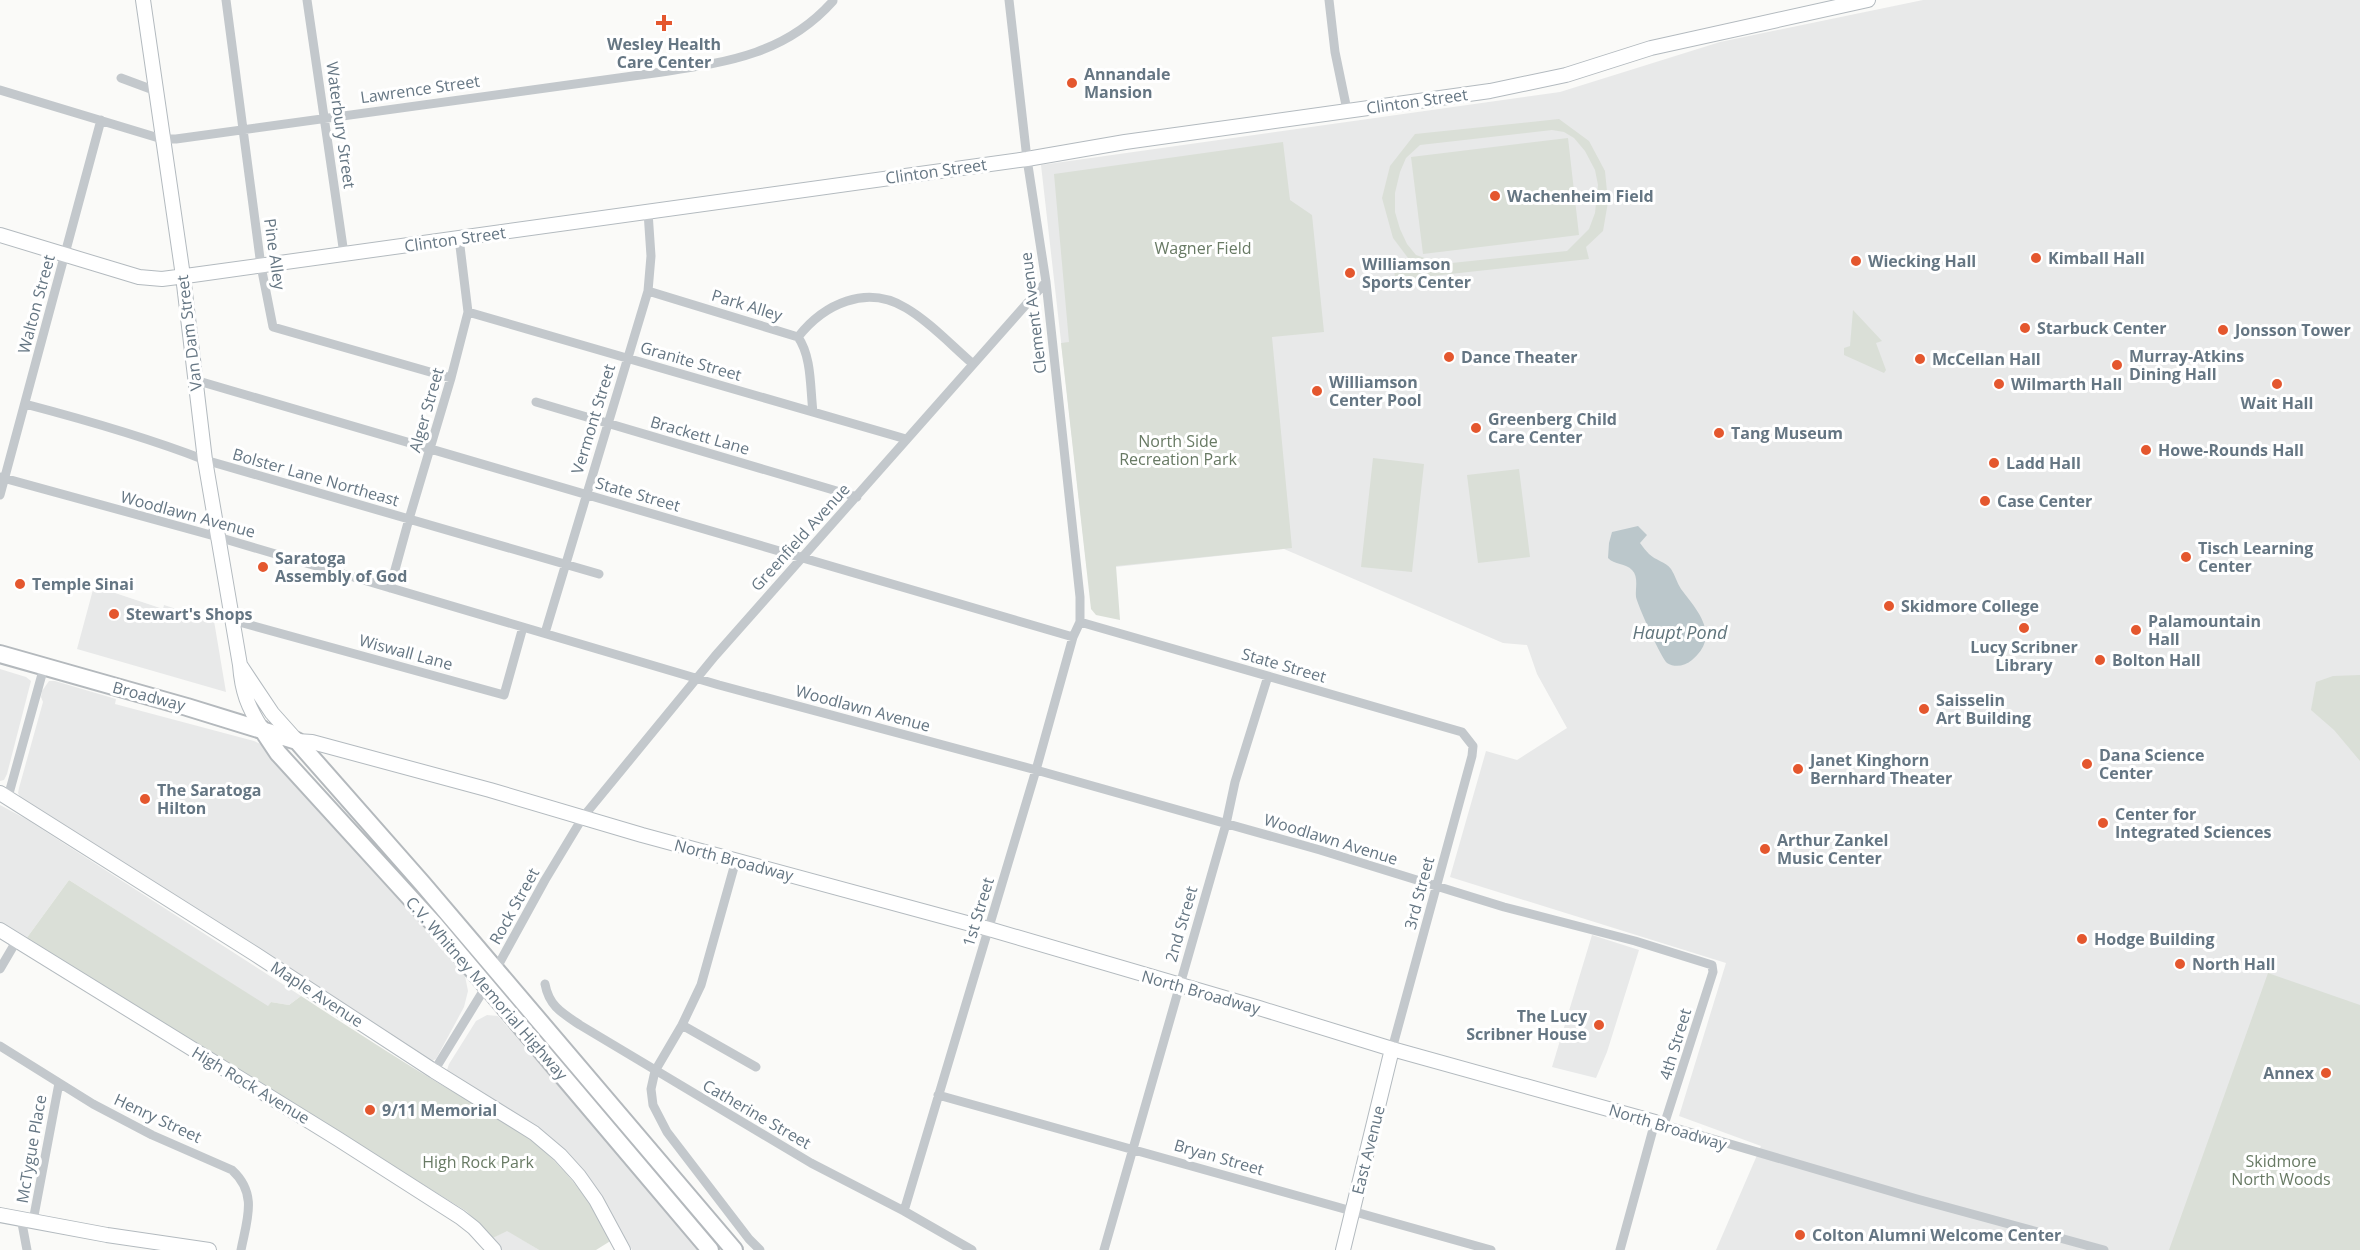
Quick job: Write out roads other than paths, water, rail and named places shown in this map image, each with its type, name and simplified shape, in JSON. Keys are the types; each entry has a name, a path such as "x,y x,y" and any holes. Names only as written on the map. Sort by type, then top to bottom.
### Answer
{"highway":[{"name":"Broadway","path":"0,654 297,741"},
{"name":"C.V. Whitney Memorial Highway","path":"262,729 278,753 434,924 710,1250"},
{"name":"C.V. Whitney Memorial Highway","path":"297,741 496,970 734,1250"}],"street":[{"name":"Van Dam Street","path":"143,0 183,276 205,460 242,688 251,711 262,729"},
{"name":"Pine Alley","path":"226,0 261,266 273,327 452,378"},
{"name":"Waterbury Street","path":"307,0 344,254"},
{"name":"Clement Avenue","path":"1009,0 1027,159 1046,282 1080,597 1080,622"},
{"path":"1329,0 1335,52 1347,110"},
{"name":"Clinton Street","path":"0,235 139,277 162,279 1027,159 1347,110 1423,102 1566,75 1651,48 1868,0"},
{"name":"Lawrence Street","path":"0,90 162,139 243,130 732,61 775,46 789,38 813,22 833,1"},
{"path":"121,78 156,91"},
{"name":"Walton Street","path":"0,495 2,478 25,404 101,120"},
{"name":"Vermont Street","path":"545,633 648,291 651,256 648,212"},
{"name":"Alger Street","path":"390,588 452,378 468,312 459,238"},
{"name":"Greenfield Avenue","path":"583,818 697,677 1046,282"},
{"name":"Park Alley","path":"648,291 798,337 803,344 809,369 813,412"},
{"path":"798,337 808,324 823,311 842,301 864,297 887,298 907,308 973,364"},
{"name":"Granite Street","path":"468,312 906,439"},
{"name":"State Street","path":"195,380 1073,637"},
{"name":"Brackett Lane","path":"536,402 856,496"},
{"name":"Bolster Lane Northeast","path":"25,404 99,424 205,460 599,574"},
{"name":"Woodlawn Avenue","path":"2,478 218,537 697,677 1320,850 1504,907 1635,941 1712,965 1713,972"},
{"name":"Wiswall Lane","path":"232,620 504,694 523,627"},
{"name":"State Street","path":"1080,622 1462,732 1473,746"},
{"name":"1st Street","path":"904,1211 1036,770 1073,637 1080,622"},
{"name":"Van Dam Street","path":"240,666 265,703 297,741"},
{"path":"4,795 44,667"},
{"name":"2nd Street","path":"1104,1250 1226,824 1235,782 1268,676"},
{"name":"North Broadway","path":"297,741 323,745 490,790 583,818 988,929 1259,1008 1392,1050 1660,1124 1919,1200 2104,1250"},
{"name":"3rd Street","path":"1392,1050 1473,746"},
{"name":"Maple Avenue","path":"4,795 534,1133 560,1155 588,1188 610,1223 623,1250"},
{"name":"Rock Street","path":"434,1071 496,970 545,880 583,818"},
{"path":"736,860 701,985 682,1025 655,1071 651,1089 653,1105 663,1125 749,1239 760,1250"},
{"name":"High Rock Avenue","path":"0,930 460,1217 474,1228 494,1250"},
{"path":"0,969 17,940"},
{"name":"4th Street","path":"1620,1250 1660,1124 1713,972"},
{"name":"Catherine Street","path":"545,984 547,996 558,1010 655,1071 811,1163 904,1211 969,1249"},
{"path":"682,1025 756,1067"},
{"name":"Henry Street","path":"0,1046 59,1083 152,1135 224,1166 240,1178 248,1190 249,1207 241,1250"},
{"name":"East Avenue","path":"1343,1250 1392,1050"},
{"name":"McTygue Place","path":"27,1220 59,1083"},
{"name":"Bryan Street","path":"938,1095 1491,1250"},
{"path":"0,1215 107,1235 209,1250"},
{"path":"27,1220 27,1250"}],"water":[{"name":"Haupt Pond","path":"1638,526 1647,535 1640,543 1651,556 1671,569 1704,624 1705,642 1701,651 1686,664 1677,666 1667,663 1650,632 1636,597 1634,573 1629,568 1608,558 1612,532"}],"place":[{"name":"Wesley Health Care Center","path":"664,23"},
{"name":"Annandale Mansion","path":"1072,83"},
{"name":"Wachenheim Field","path":"1495,196"},
{"name":"Kimball Hall","path":"2036,258"},
{"name":"Wiecking Hall","path":"1856,261"},
{"name":"Williamson Sports Center","path":"1350,273"},
{"name":"Starbuck Center","path":"2025,328"},
{"name":"Jonsson Tower","path":"2223,330"},
{"name":"Dance Theater","path":"1449,357"},
{"name":"McCellan Hall","path":"1920,359"},
{"name":"Murray-Atkins Dining Hall","path":"2117,365"},
{"name":"Wilmarth Hall","path":"1999,384"},
{"name":"Wait Hall","path":"2277,384"},
{"name":"Williamson Center Pool","path":"1317,391"},
{"name":"Greenberg Child Care Center","path":"1476,428"},
{"name":"Tang Museum","path":"1719,433"},
{"name":"Howe-Rounds Hall","path":"2146,450"},
{"name":"Ladd Hall","path":"1994,463"},
{"name":"Case Center","path":"1985,501"},
{"name":"Tisch Learning Center","path":"2186,557"},
{"name":"Saratoga Assembly of God","path":"263,567"},
{"name":"Temple Sinai","path":"20,584"},
{"name":"Skidmore College","path":"1889,606"},
{"name":"Stewart's Shops","path":"114,614"},
{"name":"Lucy Scribner Library","path":"2024,628"},
{"name":"Palamountain Hall","path":"2136,630"},
{"name":"Bolton Hall","path":"2100,660"},
{"name":"Saisselin Art Building","path":"1924,709"},
{"name":"Dana Science Center","path":"2087,764"},
{"name":"Janet Kinghorn Bernhard Theater","path":"1798,769"},
{"name":"The Saratoga Hilton","path":"145,799"},
{"name":"Center for Integrated Sciences","path":"2103,823"},
{"name":"Arthur Zankel Music Center","path":"1765,849"},
{"name":"Hodge Building","path":"2082,939"},
{"name":"North Hall","path":"2180,964"},
{"name":"The Lucy Scribner House","path":"1599,1025"},
{"name":"Annex","path":"2326,1073"},
{"name":"9/11 Memorial","path":"370,1110"},
{"name":"Colton Alumni Welcome Center","path":"1800,1235"}],"park label":[{"name":"Wagner Field","path":"1203,248"},
{"name":"North Side Recreation Park","path":"1178,450"},
{"name":"High Rock Park","path":"478,1162"},
{"name":"Skidmore North Woods","path":"2281,1170"}]}
